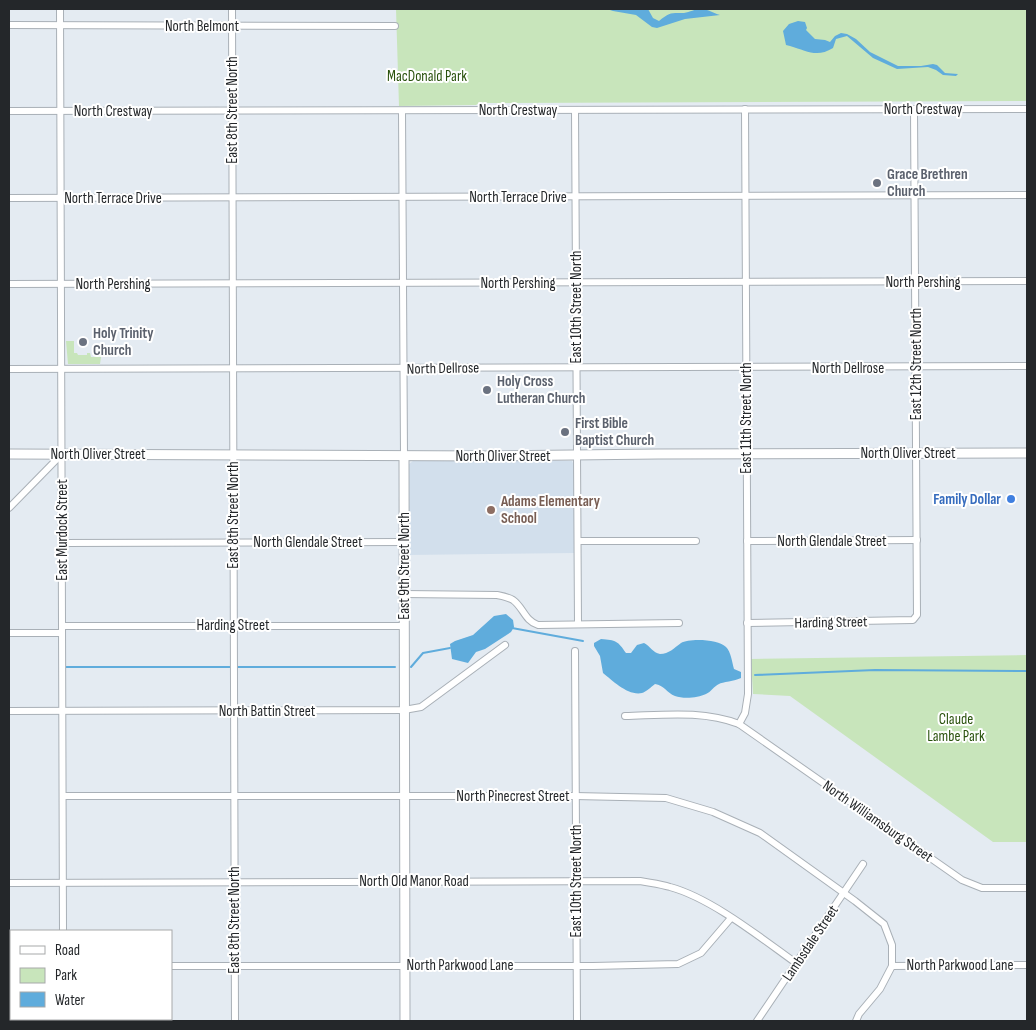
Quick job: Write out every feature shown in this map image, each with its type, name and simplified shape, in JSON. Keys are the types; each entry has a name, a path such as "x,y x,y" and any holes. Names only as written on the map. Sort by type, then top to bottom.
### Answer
{"main road":[{"name":"North Oliver Street","path":"9,454 404,456 1027,453"},
{"name":"East 9th Street North","path":"404,456 405,1021"}],"street":[{"name":"East Murdock Street","path":"60,9 63,930"},
{"name":"East 8th Street North","path":"232,9 235,1021"},
{"name":"North Belmont","path":"9,25 395,26"},
{"name":"East 11th Street North","path":"738,724 748,704 745,109"},
{"name":"East 12th Street North","path":"914,109 917,454 917,615 915,618"},
{"name":"North Crestway","path":"9,112 1027,109"},
{"name":"East 10th Street North","path":"575,110 578,624"},
{"name":"East 9th Street North","path":"402,111 404,456"},
{"name":"North Terrace Drive","path":"9,198 1027,195"},
{"name":"North Pershing","path":"9,284 1027,281"},
{"name":"North Dellrose","path":"9,369 1027,366"},
{"path":"9,508 62,454"},
{"name":"North Glendale Street","path":"747,541 917,540"},
{"path":"578,541 696,541"},
{"name":"North Glendale Street","path":"62,543 404,542"},
{"path":"404,594 497,595 511,598 520,606 532,623 538,625 679,622"},
{"name":"Harding Street","path":"747,623 913,620 915,618"},
{"name":"Harding Street","path":"9,633 62,629 404,626"},
{"name":"North Battin Street","path":"9,711 404,710 421,707 505,644"},
{"name":"East 10th Street North","path":"575,651 577,1021"},
{"name":"North Williamsburg Street","path":"625,716 704,715 718,717 738,724 962,880 982,888 1027,888"},
{"name":"North Pinecrest Street","path":"63,796 575,796 666,798 713,812 760,833 844,893 884,924 892,945 892,966"},
{"name":"Lambsdale Street","path":"757,1021 864,864"},
{"name":"North Old Manor Road","path":"9,883 640,882 671,887 701,899 796,963"},
{"name":"North Parkwood Lane","path":"172,966 576,966 678,964 702,953 731,918"},
{"name":"North Parkwood Lane","path":"892,966 1027,965"},
{"path":"856,1021 859,1014 880,989 892,966"}],"shaded area":[{"name":"Adams Elementary School","path":"414,460 572,461 574,466 574,553 408,555 408,465"}],"green space":[{"name":"MacDonald Park","path":"396,9 1027,9 1027,101 479,103 476,105 399,106"},
{"path":"66,341 74,341 74,353 78,355 90,353 91,357 101,357 100,364 68,364"},
{"name":"Claude Lambe Park","path":"1027,655 1027,842 993,842 790,696 753,694 751,659"}],"water":[{"path":"607,9 648,9 653,18 659,21 671,14 698,9 720,15 685,19 657,28 652,27 636,15"},
{"path":"798,21 805,22 806,30 815,39 830,42 841,33 847,34 856,39 870,52 898,66 933,64 937,65 945,73 958,74 956,76 943,75 928,67 897,69 873,58 847,36 836,39 833,48 822,53 812,53 786,45 783,31 789,24"},
{"path":"506,614 513,620 514,627 511,632 485,649 476,652 468,663 452,659 450,644 473,635 494,616"},
{"path":"601,639 616,642 626,653 631,653 637,645 644,643 660,654 669,652 685,641 704,640 717,642 728,649 734,669 741,672 741,678 721,683 708,693 695,697 682,698 675,696 655,684 642,693 631,692 603,673 600,656 594,646 594,643"}],"waterway":[{"path":"512,628 583,641"},
{"path":"411,667 423,653 450,648"},
{"path":"65,667 395,667"},
{"path":"755,675 875,670 1027,671"}],"place":[{"name":"Grace Brethren Church","path":"877,183"},
{"name":"Holy Trinity Church","path":"83,342"},
{"name":"Holy Cross Lutheran Church","path":"487,390"},
{"name":"First Bible Baptist Church","path":"565,432"},
{"name":"Family Dollar","path":"1011,499"},
{"name":"Adams Elementary School","path":"491,510"}]}
